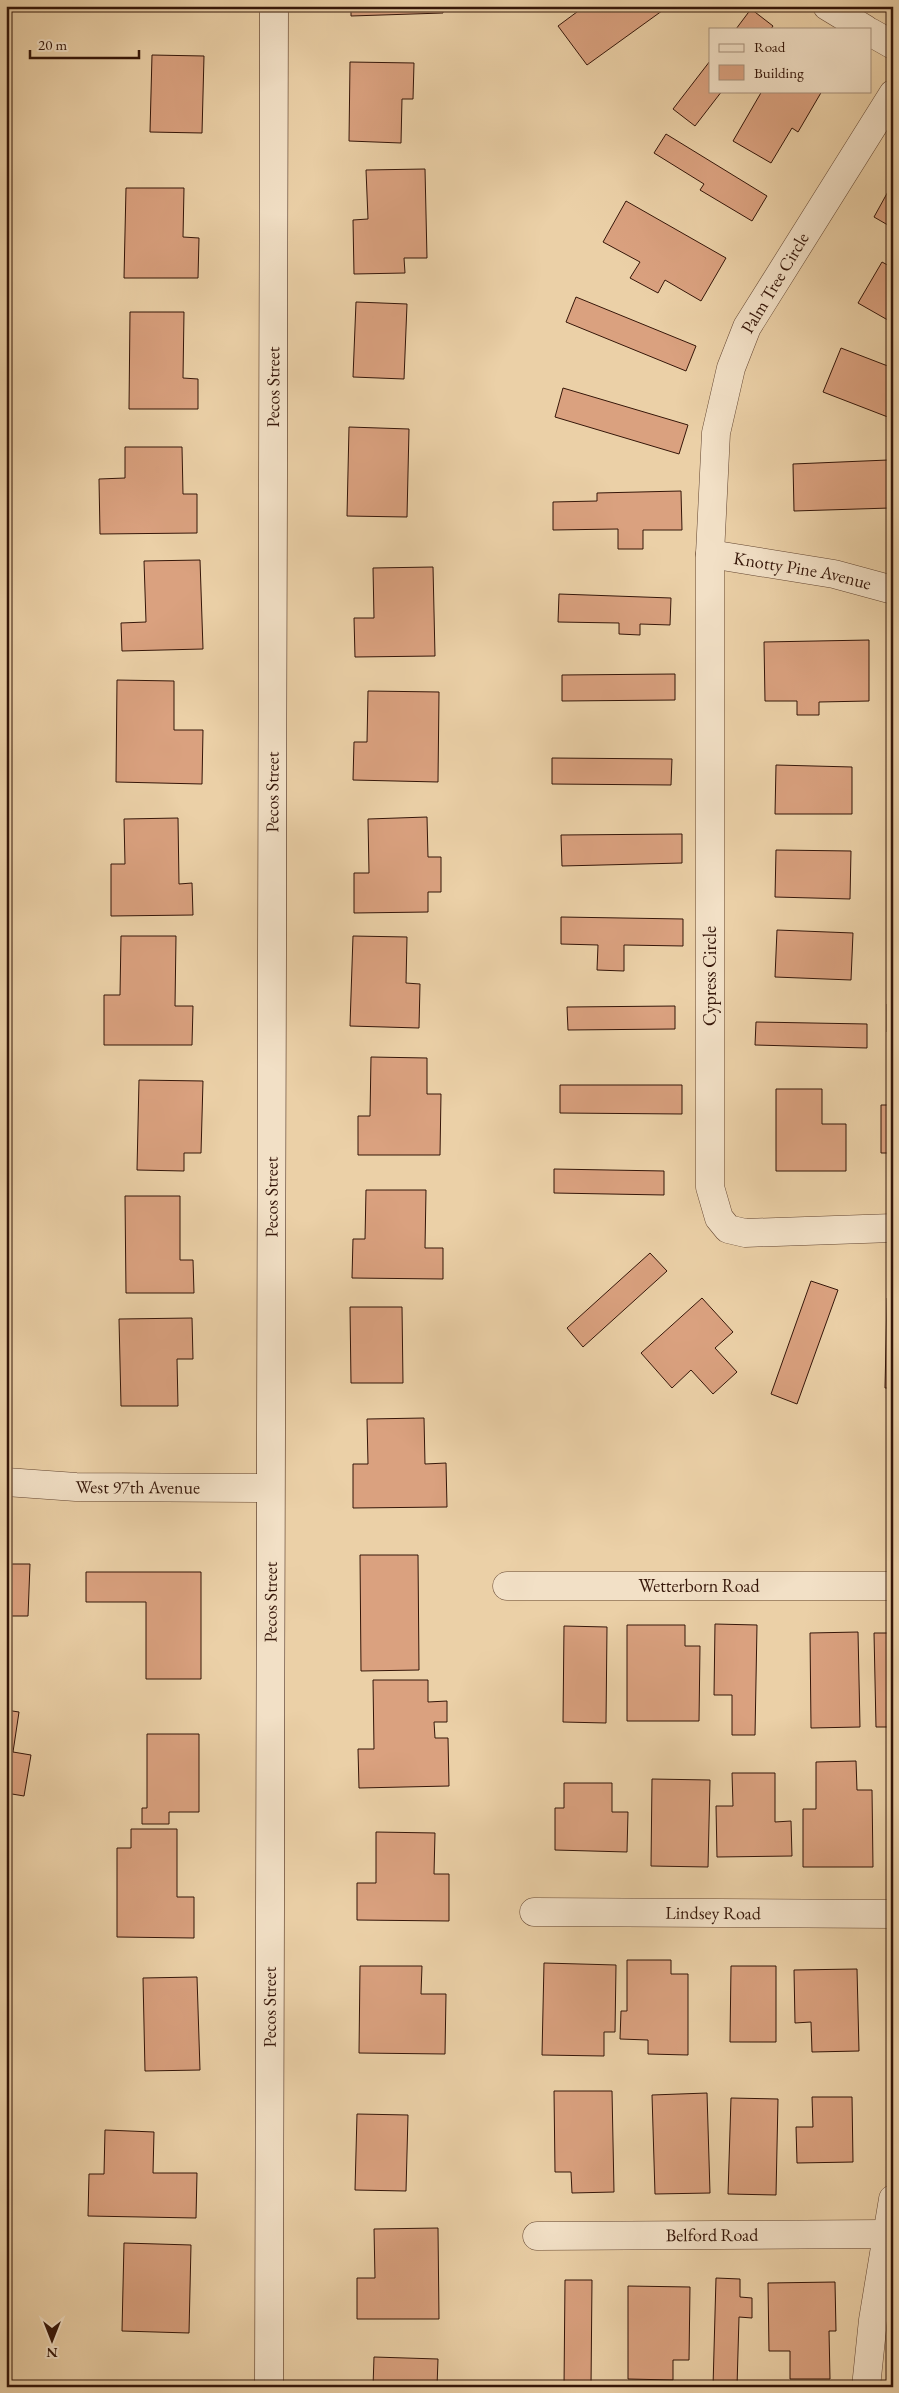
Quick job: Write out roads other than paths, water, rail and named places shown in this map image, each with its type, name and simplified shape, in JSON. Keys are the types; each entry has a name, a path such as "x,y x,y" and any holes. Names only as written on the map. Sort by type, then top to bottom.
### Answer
{"street":[{"name":"Pecos Street","path":"269,2387 274,6"},
{"path":"827,6 863,28"},
{"path":"872,33 893,45"},
{"name":"Palm Tree Circle","path":"710,554 716,433 731,368 747,327 893,94"},
{"name":"Knotty Pine Avenue","path":"710,554 834,574 893,590"},
{"name":"Cypress Circle","path":"710,554 710,1187 714,1202 719,1218 728,1230 745,1233 893,1228"},
{"name":"West 97th Avenue","path":"6,1482 76,1487 270,1488"},
{"name":"Wetterborn Road","path":"507,1586 893,1586"},
{"name":"Lindsey Road","path":"534,1912 893,1914"},
{"path":"866,2387 873,2320 893,2199"},
{"name":"Belford Road","path":"537,2236 886,2234"}]}
